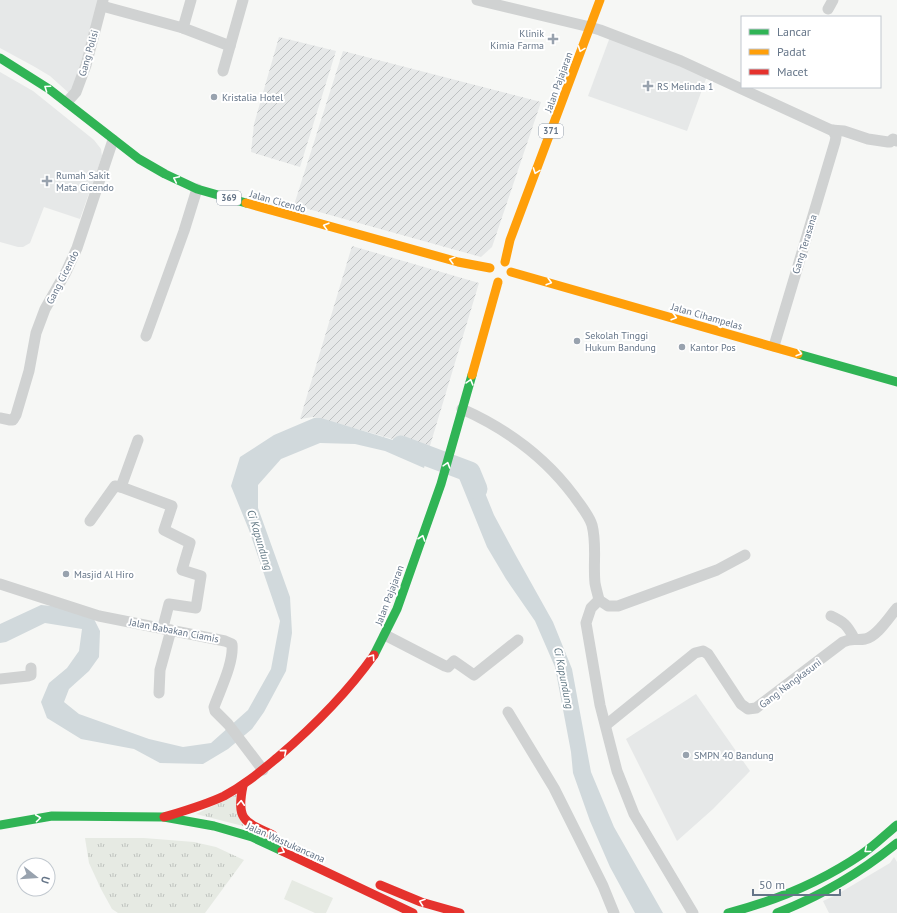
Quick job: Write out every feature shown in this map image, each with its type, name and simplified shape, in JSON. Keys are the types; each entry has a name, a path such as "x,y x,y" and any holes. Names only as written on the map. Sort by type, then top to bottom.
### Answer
{"main road":[{"name":"Jalan Pajajaran","path":"506,262 510,240 600,0"},
{"name":"Jalan Cicendo","path":"0,58 18,68 67,102 113,140 139,159 165,174 197,189 458,262 490,268"},
{"path":"501,261 506,262 510,268 510,277 503,282 493,280 491,277 490,268 492,264 501,261"},
{"name":"Jalan Cihampelas","path":"511,272 897,382"},
{"name":"Jalan Pajajaran","path":"164,817 205,804 243,786 293,744 329,709 362,672 376,652 405,588 441,484 453,446 498,282"},
{"name":"Jalan Wastukancana","path":"243,786 239,807 243,818 252,825 280,839"},
{"name":"Jalan Wastukancana","path":"0,824 52,816 164,817 214,826 252,837 413,913"},
{"path":"728,913 746,909 791,892 816,880 858,857 897,825"},
{"path":"777,913 797,906 864,869 897,843"},
{"path":"843,865 850,877"},
{"path":"371,880 421,902 460,913"}],"street":[{"path":"183,28 191,0"},
{"path":"223,71 243,0"},
{"path":"477,0 590,27 681,62 801,118 833,130 868,139 888,142 894,139 897,141"},
{"path":"102,3 183,28 230,46"},
{"name":"Gang Polisi","path":"67,102 76,92 86,65 102,3"},
{"name":"Gang Terasana","path":"774,346 835,142 836,137 833,130"},
{"name":"Gang Cicendo","path":"0,418 10,420 14,419 16,415 29,371 36,333 45,309 66,272 77,248 113,140"},
{"path":"146,336 184,231 197,189"},
{"path":"462,409 501,429 536,455 552,470 580,504 591,523 594,536 595,584 599,600 608,606 618,606 717,570 746,555"},
{"path":"121,487 138,440"},
{"path":"90,521 115,486 121,487 172,506 164,530 190,543 182,570 201,576 196,608 169,604 167,629 160,670 159,693"},
{"name":"Jalan Babakan Ciamis","path":"0,584 99,616 226,641 232,644 232,650 225,678 214,708 263,770"},
{"path":"599,600 591,608 586,623 600,705 617,772 634,814 692,913"},
{"path":"831,616 844,622 855,638 864,639 875,634 897,608"},
{"path":"385,635 445,666 448,667 454,661 474,675 518,640"},
{"name":"Gang Nangkasuni","path":"606,725 695,652 703,650 708,654 741,704 748,709 756,708 843,642 855,638"},
{"path":"0,679 31,675 31,668"},
{"path":"508,712 554,788 603,886 614,913"}],"shaded area":[{"path":"0,0 99,0 73,90 69,93 50,76 0,48"},
{"path":"279,37 336,51 300,167 251,152 254,124"},
{"name":"RS Melinda 1","path":"610,37 707,76 687,131 588,96"},
{"path":"343,51 541,102 492,247 481,257 294,205"},
{"name":"Rumah Sakit Mata Cicendo","path":"0,72 33,91 94,140 101,149 102,156 80,219 44,207 30,243 23,247 0,242"},
{"path":"352,246 479,283 429,449 313,417 300,419"},
{"name":"SMPN 40 Bandung","path":"696,694 750,771 713,809 677,841 626,739"},
{"path":"894,857 897,862 897,913 829,913 823,901 890,863"}],"green space":[{"path":"238,794 243,826 196,814"},
{"path":"85,838 144,838 194,842 216,847 244,860 205,913 118,913 112,909 89,863"},
{"path":"292,880 333,898 326,913 315,913 284,899"}],"water":[{"path":"314,418 321,418 429,451 424,468 385,451 355,444 320,443 281,459 258,485 258,508 290,597 292,633 286,671 264,712 252,729 228,749 203,764 160,763 134,749 81,739 47,718 41,702 49,683 67,668 79,651 82,629 45,623 6,642 0,643 0,624 41,605 72,608 94,619 100,631 99,657 89,671 69,689 64,702 79,714 149,739 183,747 211,743 248,710 271,669 280,621 249,530 231,486 240,457 274,435"},
{"path":"464,460 479,478 494,515 553,622 572,669 591,772 614,827 663,913 635,913 610,867 590,821 573,773 571,752 555,667 535,621 506,579 487,547 459,478"}],"waterway":[{"name":"Ci Kapundung","path":"401,446 470,472 477,489"}],"traffic: fast":[{"path":"0,58 49,89 139,159 165,174 197,189 246,203"},
{"path":"798,354 897,382"},
{"path":"374,655 397,609 441,484 472,375"},
{"path":"0,825 52,816 164,817 214,826 252,837 282,851"},
{"path":"728,913 763,903 814,882 866,851 897,825"},
{"path":"777,913 840,883 897,843"}],"traffic: slow":[{"path":"505,262 510,240 600,0"},
{"path":"246,203 458,262 490,268"},
{"path":"511,272 798,354"},
{"path":"472,375 498,282"}],"traffic: jam":[{"path":"164,817 194,808 224,796 252,778 317,722 353,683 374,655"},
{"path":"243,786 241,806 244,818 255,827 273,835"},
{"path":"282,851 413,913"},
{"path":"380,885 421,902 460,913"}],"place":[{"name":"Klinik Kimia Farma","path":"553,39"},
{"name":"RS Melinda 1","path":"648,86"},
{"name":"Kristalia Hotel","path":"214,97"},
{"name":"Rumah Sakit Mata Cicendo","path":"47,181"},
{"name":"Sekolah Tinggi Hukum Bandung","path":"577,341"},
{"name":"Kantor Pos","path":"682,347"},
{"name":"Masjid Al Hiro","path":"66,574"},
{"name":"SMPN 40 Bandung","path":"686,755"}]}
